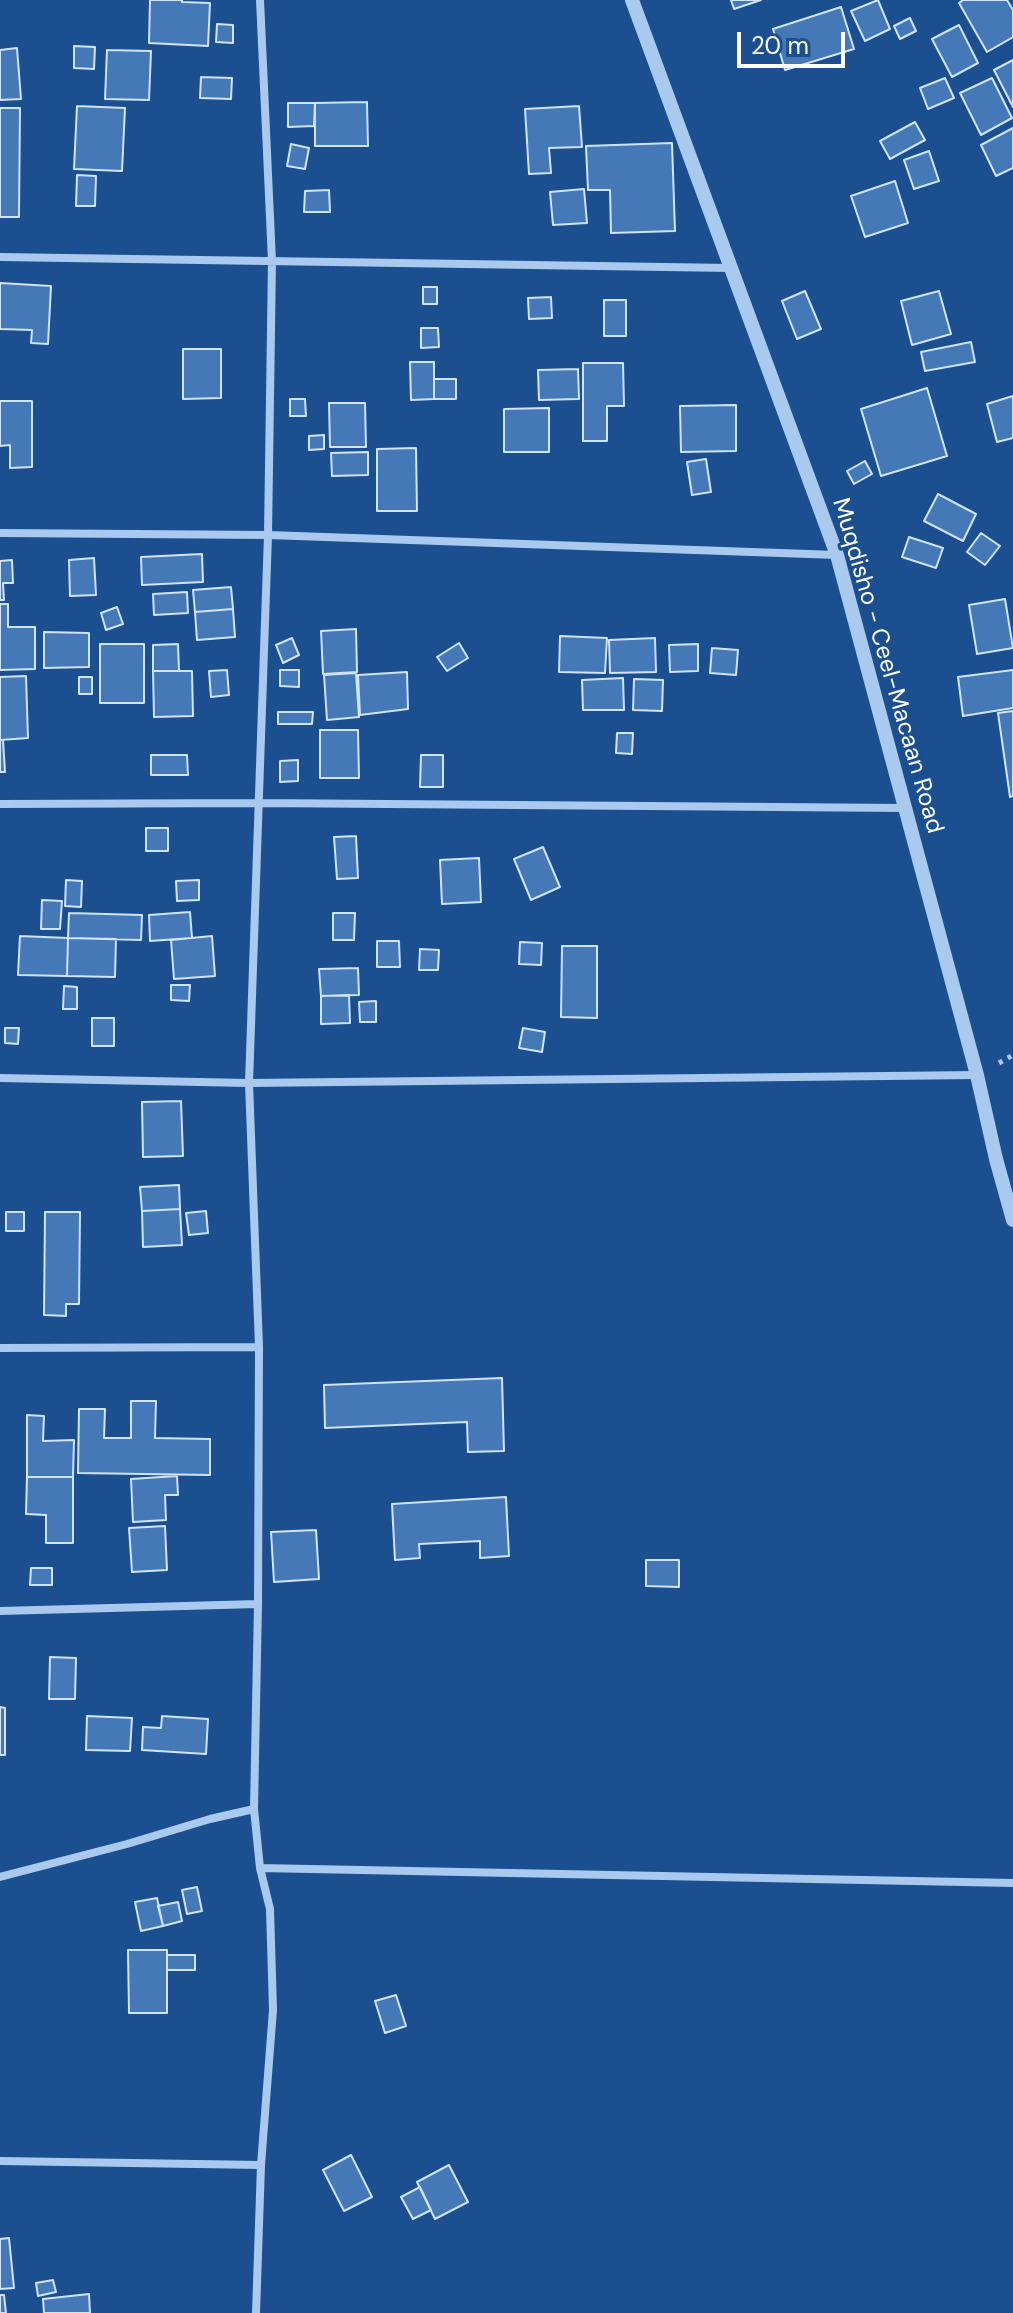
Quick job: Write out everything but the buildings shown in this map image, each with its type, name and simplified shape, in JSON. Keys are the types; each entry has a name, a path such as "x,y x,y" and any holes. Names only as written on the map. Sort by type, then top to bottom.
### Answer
{"street":[{"path":"256,2313 261,2165 273,2010 270,1909 260,1868 254,1809 259,1347 249,1083 268,535 272,261 260,0"},
{"name":"Muqdisho - Ceel-Macaan Road","path":"632,0 837,555 1013,1220"},
{"path":"0,257 731,268"},
{"path":"0,533 268,535 837,555"},
{"path":"0,804 905,808"},
{"path":"0,1078 249,1083 977,1075"},
{"path":"0,1348 259,1347"},
{"path":"0,1611 258,1604"},
{"path":"0,1877 254,1809"},
{"path":"260,1868 1013,1883"},
{"path":"0,2161 261,2165"}]}
